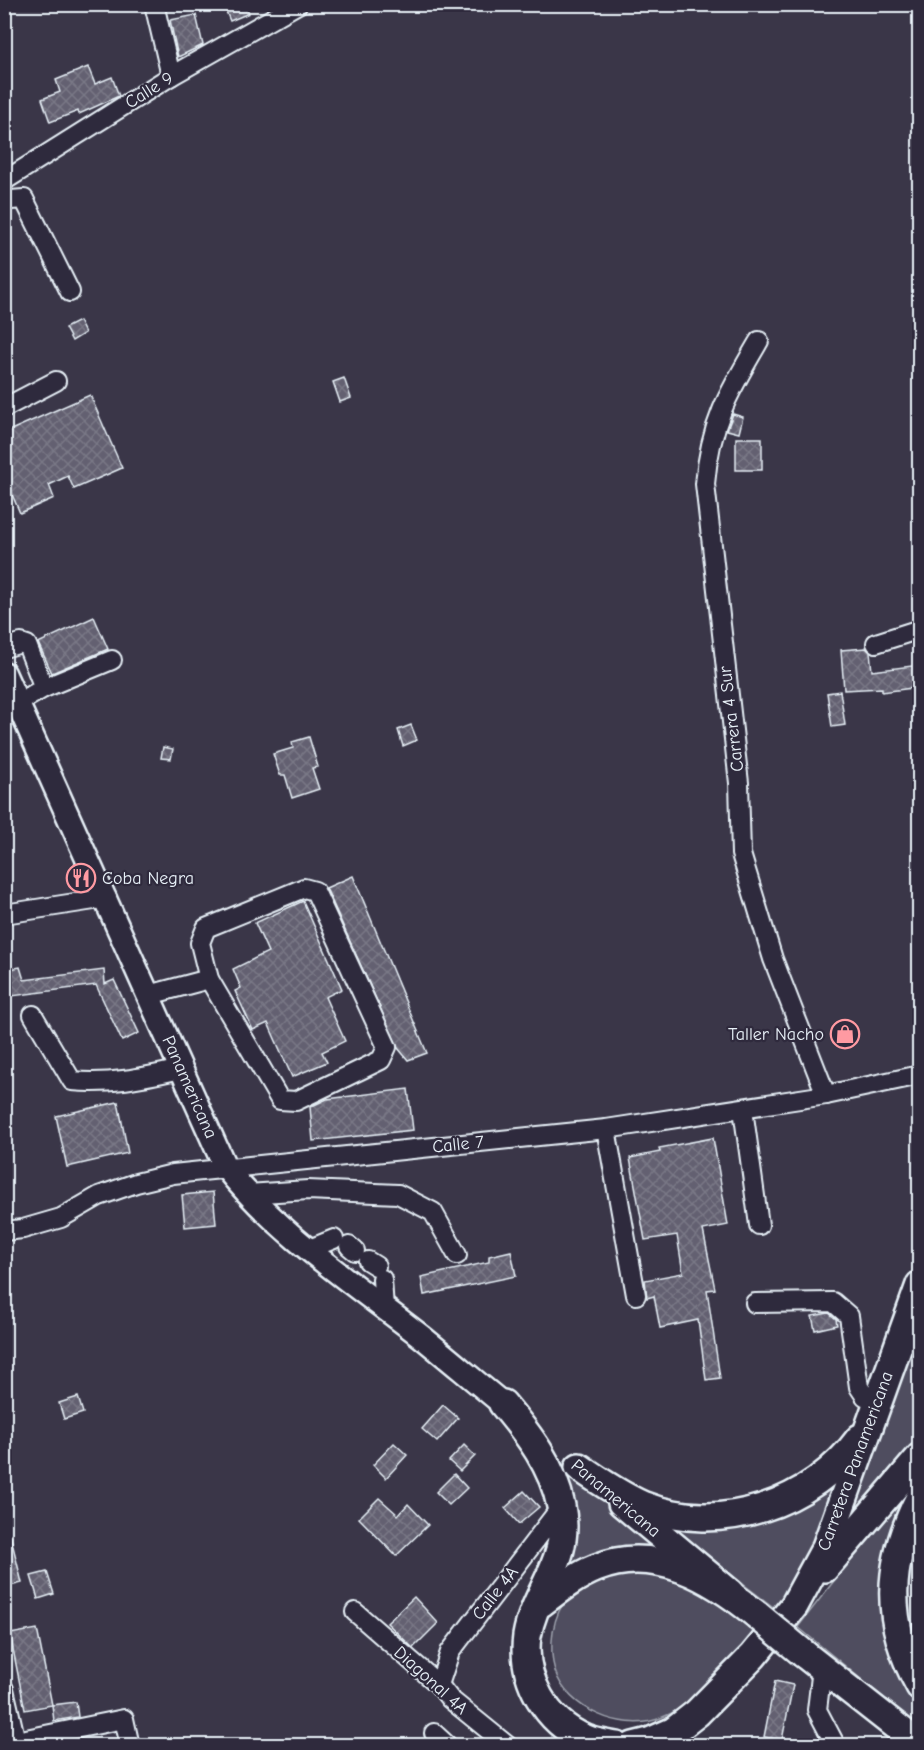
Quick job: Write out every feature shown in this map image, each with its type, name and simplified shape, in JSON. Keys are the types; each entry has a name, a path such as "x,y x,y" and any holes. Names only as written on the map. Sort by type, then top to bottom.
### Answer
{"highway":[{"name":"Carretera Panamericana","path":"633,1746 674,1731 697,1713 753,1656 794,1606 826,1546 918,1291"},
{"name":"Panamericana","path":"503,1404 730,1593"},
{"name":"Panamericana","path":"503,1404 530,1436 550,1470 561,1507 562,1542 553,1574 536,1606"},
{"path":"579,1467 610,1488 644,1505 680,1515 717,1517 754,1511 789,1498 821,1479 849,1453 874,1412"},
{"path":"794,1606 920,1457"},
{"path":"920,1497 906,1524 892,1582 898,1638 907,1664 920,1686"},
{"path":"617,1746 589,1740 575,1733 562,1725 540,1699 528,1667 527,1636 536,1606 566,1584 597,1567 631,1560 666,1562 699,1575 730,1593 920,1745"}],"main road":[{"name":"Panamericana","path":"4,673 76,836 107,898 225,1167 247,1194 308,1250 503,1404"}],"street":[{"path":"154,4 171,76"},
{"name":"Calle 9","path":"4,181 171,76 298,4"},
{"path":"4,203 24,199 70,292"},
{"name":"Carrera 4 Sur","path":"759,341 723,404 712,439 705,484 739,783 741,854 773,960 826,1095"},
{"path":"4,408 56,381"},
{"path":"876,643 920,629"},
{"path":"4,648 21,643 27,645 44,688"},
{"path":"18,703 44,688 111,660"},
{"path":"304,888 315,891 387,1047 381,1060 296,1101 280,1100 209,979 201,943 206,928 304,888"},
{"path":"4,914 107,898"},
{"path":"149,995 209,979"},
{"path":"33,1015 72,1081 93,1083 132,1080 182,1069"},
{"name":"Calle 7","path":"4,1231 24,1229 61,1218 99,1196 136,1182 173,1174 606,1129 826,1095 920,1075"},
{"path":"743,1109 759,1225"},
{"path":"606,1129 636,1295"},
{"path":"247,1194 308,1190 398,1194 433,1212 457,1255"},
{"path":"308,1250 361,1257 384,1309"},
{"path":"755,1303 833,1302 849,1316 859,1387 874,1412"},
{"name":"Calle 4A","path":"439,1685 450,1652 561,1507"},
{"name":"Diagonal 4A","path":"355,1612 439,1685 450,1699 508,1746"},
{"path":"813,1661 817,1710 836,1746"},
{"path":"4,1689 17,1743 124,1719 130,1746"},
{"path":"434,1733 448,1746"}],"shaded area":[{"path":"919,1332 919,1440 846,1532"},
{"path":"544,1450 683,1565 557,1576"},
{"path":"854,1456 781,1613 635,1501 721,1525"},
{"path":"919,1472 919,1479 894,1535 919,1695 919,1727 798,1627"},
{"path":"615,1571 662,1573 706,1590 757,1634 712,1683 687,1704 673,1712 644,1722 613,1720 598,1714 583,1706 561,1685 553,1661 552,1636 558,1613 568,1598 583,1587"}],"building":[{"path":"223,4 245,4 249,13 230,21"},
{"path":"196,15 203,45 178,57 170,20"},
{"path":"88,67 95,84 112,77 119,96 79,114 78,111 50,122 42,99 60,92 56,80"},
{"path":"79,321 85,333 72,341 65,328"},
{"path":"344,378 351,398 340,402 333,382"},
{"path":"90,395 122,468 74,489 68,476 49,485 54,498 20,513 7,483 4,484 4,433"},
{"path":"733,414 743,417 739,433 727,430"},
{"path":"736,438 762,438 762,470 736,470"},
{"path":"94,617 108,649 52,673 38,643"},
{"path":"866,648 870,652 872,671 920,665 920,687 882,692 882,688 844,690 841,650"},
{"path":"840,691 845,725 832,727 827,693"},
{"path":"411,725 417,740 403,746 398,730"},
{"path":"309,737 318,767 312,768 319,789 292,798 285,775 280,775 273,754 293,748 292,742"},
{"path":"163,747 173,749 171,759 161,758"},
{"path":"353,876 427,1053 408,1060 398,1048 326,888"},
{"path":"303,901 342,989 325,997 345,1041 322,1052 327,1062 292,1077 268,1023 253,1030 235,991 241,988 233,969 268,952 255,923"},
{"path":"20,967 24,980 104,970 105,984 114,980 139,1033 122,1041 96,985 4,997 4,970"},
{"path":"408,1089 413,1130 313,1141 310,1107 327,1099"},
{"path":"118,1102 128,1153 67,1167 56,1116"},
{"path":"713,1138 728,1225 703,1230 715,1289 707,1290 720,1378 706,1380 698,1320 660,1328 654,1296 647,1298 645,1280 683,1273 677,1235 645,1240 630,1158 660,1152 659,1148"},
{"path":"213,1192 216,1224 185,1227 182,1195"},
{"path":"511,1251 516,1276 424,1295 421,1277 489,1262 489,1256"},
{"path":"829,1313 836,1319 837,1325 815,1330 812,1316"},
{"path":"78,1397 83,1413 64,1419 59,1403"},
{"path":"443,1405 458,1418 437,1442 422,1429"},
{"path":"394,1443 407,1455 386,1478 373,1465"},
{"path":"464,1445 475,1456 460,1471 449,1461"},
{"path":"454,1474 467,1488 449,1505 436,1492"},
{"path":"524,1491 539,1507 519,1524 505,1508"},
{"path":"379,1498 398,1515 408,1504 428,1525 396,1556 359,1518"},
{"path":"4,1534 10,1534 22,1583 10,1586 4,1563"},
{"path":"47,1572 54,1594 38,1599 31,1576"},
{"path":"414,1597 438,1623 413,1648 387,1623"},
{"path":"37,1629 52,1705 25,1710 10,1634"},
{"path":"775,1681 793,1685 782,1740 764,1737"},
{"path":"76,1702 78,1717 54,1721 52,1705"}],"place":[{"name":"Coba Negra","path":"81,878"},
{"name":"Taller Nacho","path":"845,1034"}]}
